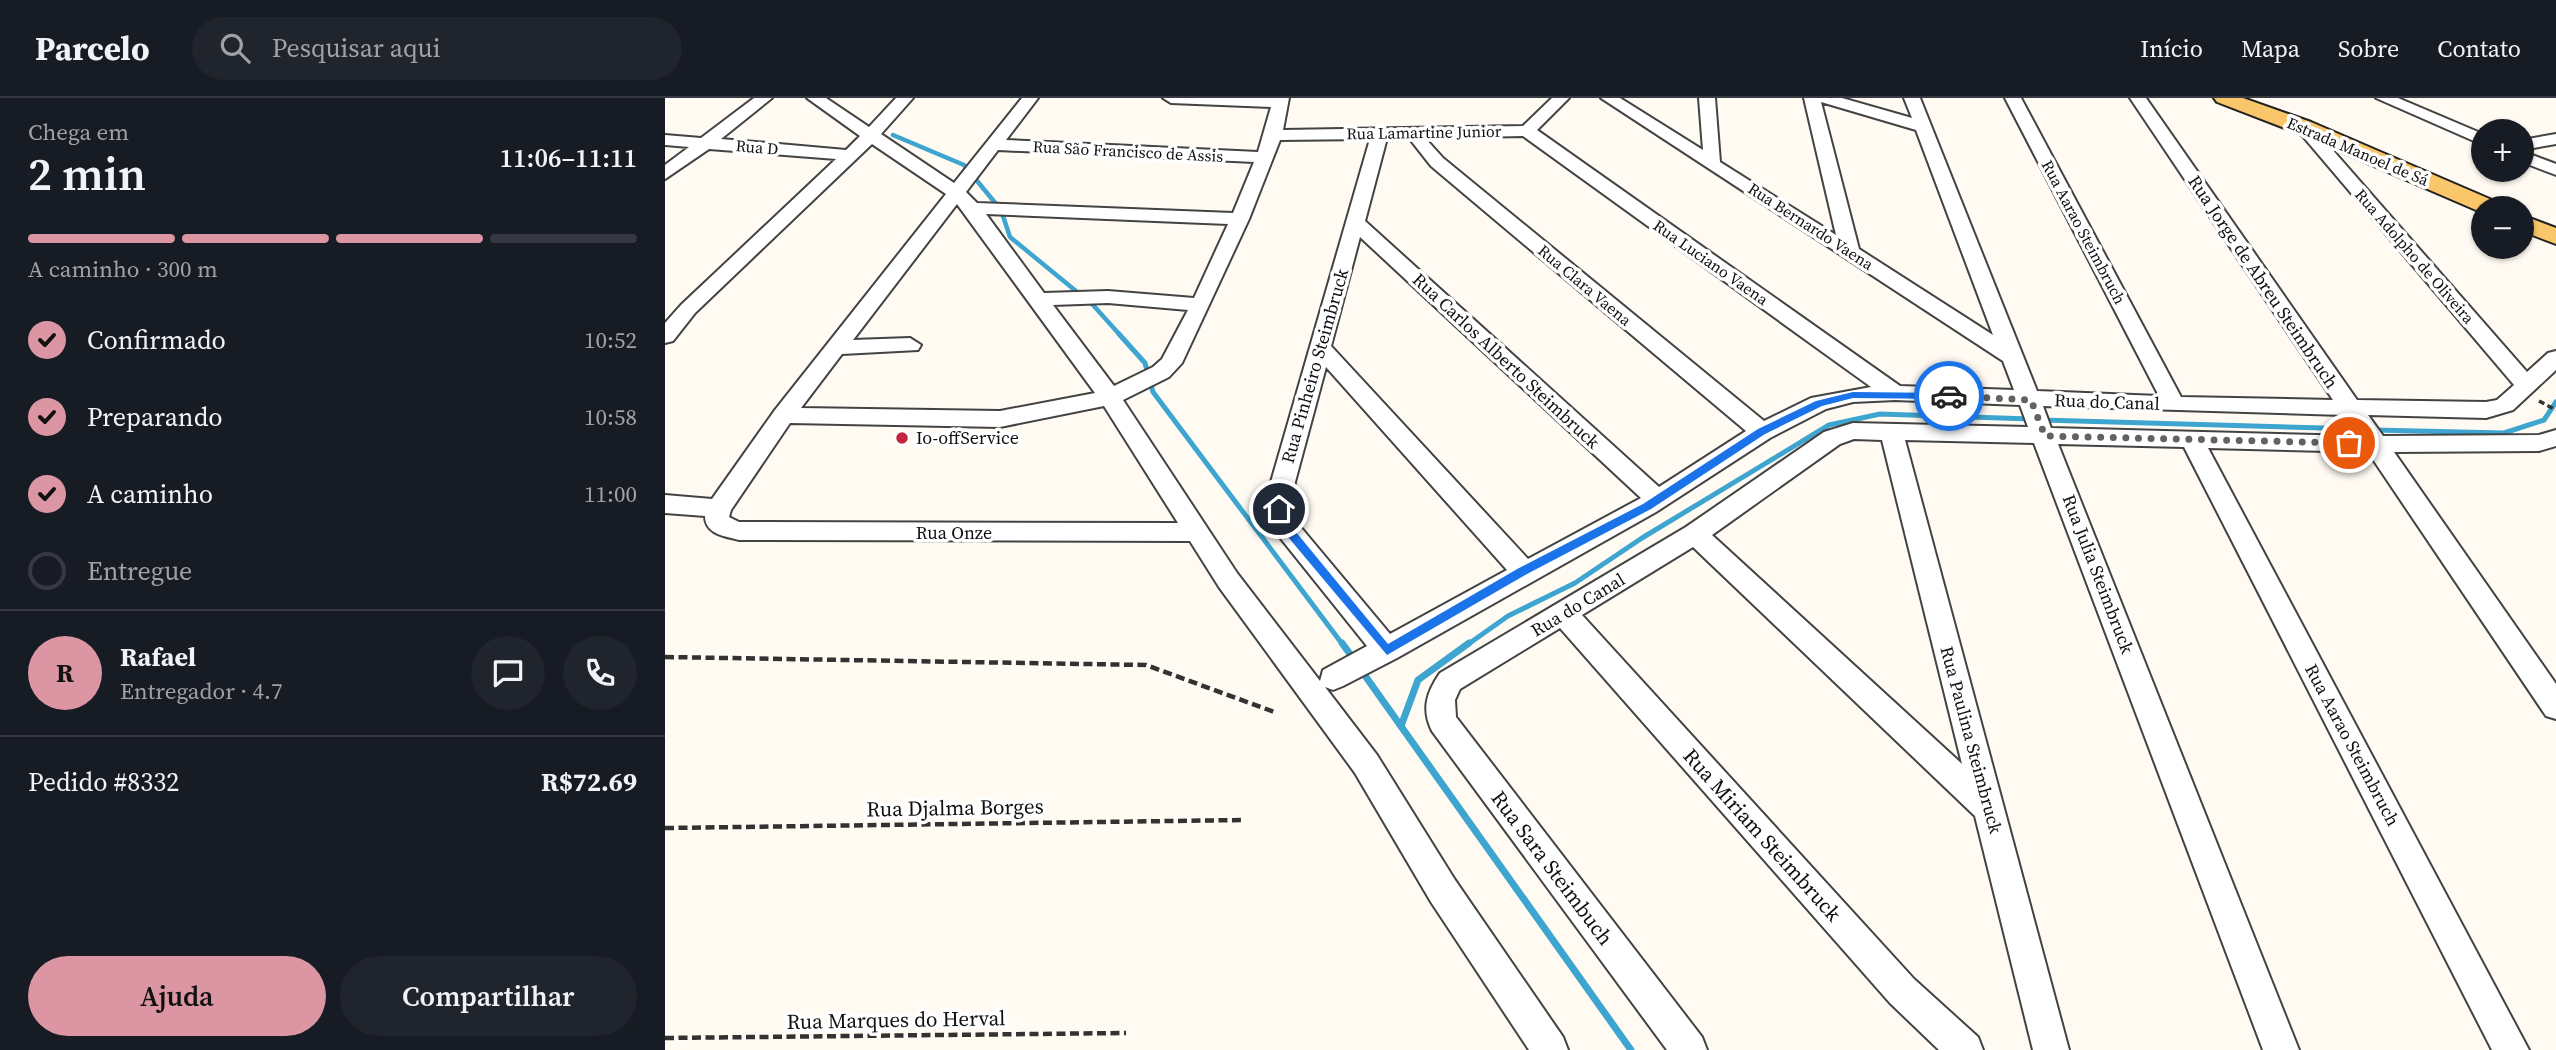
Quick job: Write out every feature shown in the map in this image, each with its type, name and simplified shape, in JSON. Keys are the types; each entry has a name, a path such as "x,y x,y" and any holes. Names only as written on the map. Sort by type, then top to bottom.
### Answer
{"main road":[{"name":"Estrada Manoel de Sá","path":"2224,98 2303,127 2471,199"},
{"path":"2534,227 2556,237"}],"street":[{"path":"665,174 764,98"},
{"path":"815,98 876,128 971,197 1040,299 1115,395 1196,532 1228,580 1366,764 1443,891 1550,1050"},
{"path":"665,336 688,309 905,98"},
{"path":"717,514 783,415 835,346 971,197 982,161 1030,98"},
{"path":"783,415 1000,419 1115,395 1161,372 1171,363 1201,305 1240,219 1262,157 1273,135 1281,100 1171,98"},
{"name":"Rua Lamartine Junior","path":"1418,141 1527,131 1561,98"},
{"name":"Rua Bernardo Vaena","path":"1609,98 2011,356"},
{"path":"1707,98 1712,162"},
{"path":"1812,98 1849,250"},
{"path":"1824,98 1923,127"},
{"name":"Rua Julia Steimbruck","path":"1912,98 2281,1050"},
{"name":"Rua Aarao Steimbruch","path":"2013,98 2174,404"},
{"name":"Rua Jorge de Abreu Steimbruch","path":"2138,98 2556,707"},
{"path":"2390,100 2427,98"},
{"path":"2390,100 2471,135"},
{"name":"Rua Adolpho de Oliveira","path":"2303,127 2531,393"},
{"name":"Rua Luciano Vaena","path":"1527,131 1895,393"},
{"name":"Rua Lamartine Junior","path":"1273,135 1378,142"},
{"path":"2534,143 2556,139"},
{"name":"Rua D","path":"665,140 849,155"},
{"path":"1378,142 1418,141"},
{"name":"Rua Clara Vaena","path":"1418,141 1762,432"},
{"name":"Rua Pinheiro Steimbruck","path":"1378,142 1283,482 1279,509 1287,528 1380,654"},
{"name":"Rua São Francisco de Assis","path":"994,145 1262,157"},
{"path":"2534,161 2556,170"},
{"path":"971,197 1034,209 1240,219"},
{"name":"Rua Carlos Alberto Steimbruck","path":"1356,223 1657,499"},
{"path":"1040,299 1070,296 1108,297 1201,305"},
{"path":"665,326 688,309"},
{"path":"835,346 909,345"},
{"path":"1320,347 1523,571"},
{"name":"Rua do Canal","path":"1450,681 1695,534 1832,438 1853,431 1891,431 2174,404 2350,410 2486,410 2531,393 2556,358"},
{"name":"Rua do Canal","path":"1333,678 1657,499 1762,432 1819,404 1853,395 1895,393 2038,418 2192,440 2539,443 2556,438"},
{"name":"Rua Paulina Steimbruck","path":"1891,431 2051,1050"},
{"name":"Rua Aarao Steimbruch","path":"2192,440 2511,1050"},
{"name":"Rua Onze","path":"665,504 717,514 724,527 739,531 1196,532"},
{"path":"1695,534 1989,809"},
{"name":"Rua Miriam Steimbruck","path":"1564,614 1902,991 1965,1050"},
{"name":"Rua Sara Steimbuch","path":"1450,681 1440,695 1438,705 1442,722 1689,1050"}],"path":[{"path":"2531,393 2556,410"},
{"path":"665,657 1146,665 1194,680 1277,713"},
{"name":"Rua Djalma Borges","path":"665,828 1245,820"},
{"name":"Rua Marques do Herval","path":"665,1038 1126,1033"}],"waterway":[{"path":"893,135 964,165 1001,210 1010,237 1093,305 1120,335"},
{"path":"1119,334 1145,363 1153,392 1343,645"},
{"path":"2374,430 2504,433 2544,420 2556,402"},
{"path":"1467,645 1508,616 1575,583 1642,538 1829,425 1880,414 2031,419"},
{"path":"2042,420 2360,429"},
{"path":"1342,643 1355,661"},
{"path":"1401,726 1418,680 1469,643"},
{"path":"1361,670 1631,1050"}],"way so far":[{"path":"1949,396 2031,400 2045,436 2349,443"}],"place":[{"name":"Io-offService","path":"902,438"}],"route":[{"path":"1279,509 1287,528 1387,650 1523,571 1647,506 1762,432 1819,404 1853,395 1895,393 1949,396"}]}
